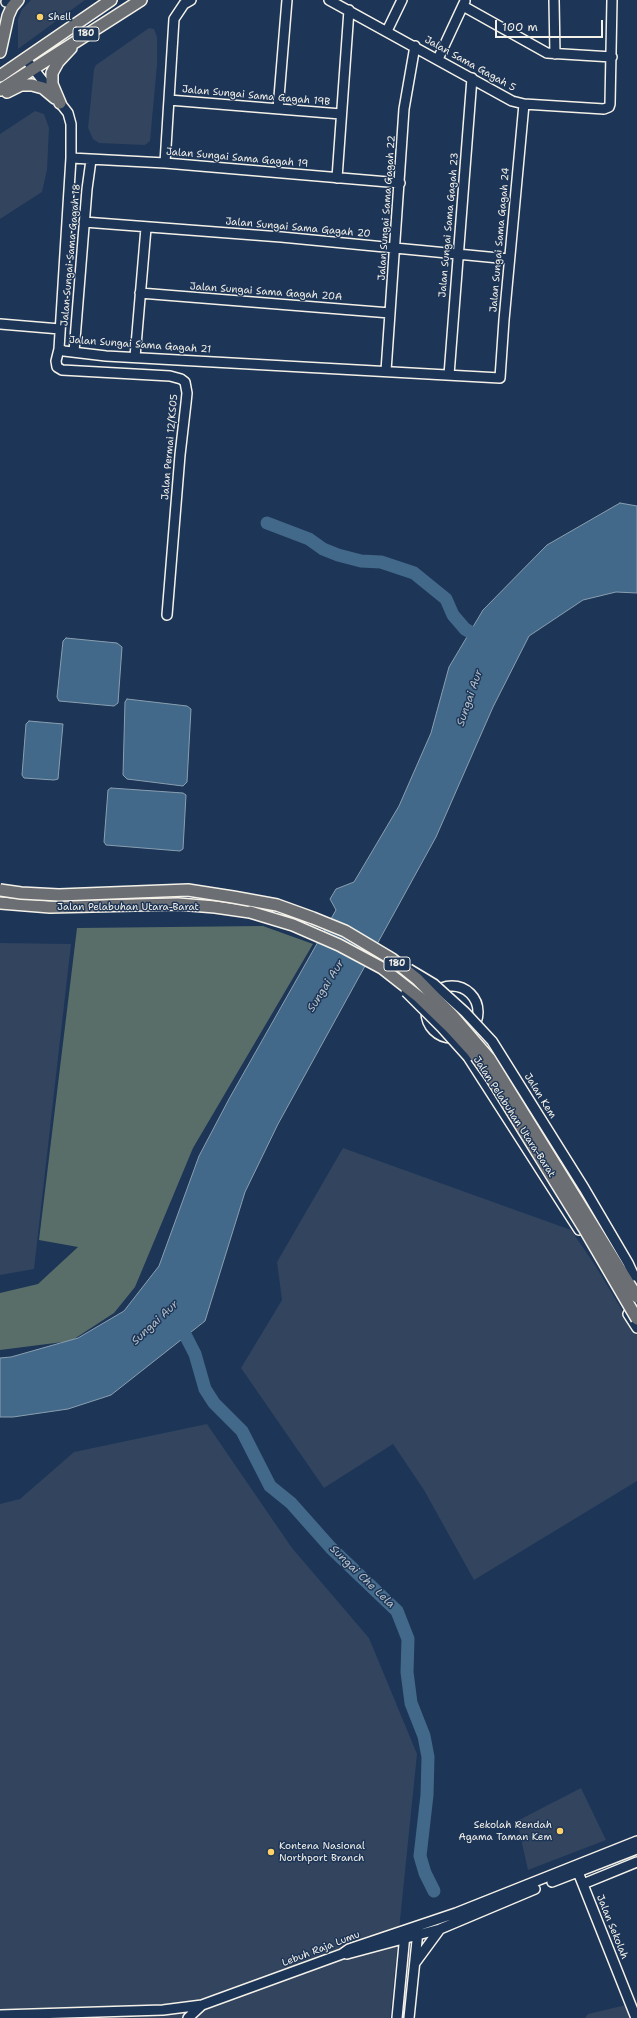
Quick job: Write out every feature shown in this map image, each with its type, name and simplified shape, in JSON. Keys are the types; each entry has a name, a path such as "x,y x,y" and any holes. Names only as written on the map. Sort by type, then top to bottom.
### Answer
{"main road":[{"path":"0,52 8,16 12,7 18,0"},
{"name":"180","path":"0,76 111,0"},
{"name":"180","path":"0,90 32,68 142,0"},
{"path":"57,100 52,84 52,73 58,62 81,37"},
{"path":"0,96 15,88 27,85 43,88 57,100"},
{"name":"Jalan Pelabuhan Utara-Barat","path":"0,890 21,893 59,895 188,890 233,897 277,905 313,918 345,931 392,959 416,979 452,1015 489,1058 637,1297"},
{"name":"Jalan Pelabuhan Utara-Barat","path":"0,903 50,907 178,904 250,912 300,928 339,945 382,968 419,997 472,1051 534,1145 637,1319"}],"street":[{"path":"165,163 174,19 184,4 190,0"},
{"path":"278,109 287,0"},
{"name":"Jalan Sama Gagah 5","path":"329,0 415,46 512,101 524,104 608,107 610,104 612,58"},
{"path":"387,31 402,0"},
{"path":"554,0 555,54"},
{"path":"438,59 464,3 542,51 555,54 612,58 612,0"},
{"path":"337,178 349,10"},
{"name":"Jalan Sungai Sama Gagah 22","path":"386,371 396,249 404,109 415,46"},
{"name":"Jalan Sungai Sama Gagah 21","path":"25,58 68,114 71,124 71,158 59,348 74,352 135,357 500,378"},
{"name":"Jalan Sungai Sama Gagah 23","path":"448,375 472,78"},
{"name":"Jalan Sungai Sama Gagah 19B","path":"169,100 341,114"},
{"name":"Jalan Sungai Sama Gagah 24","path":"500,378 509,259 524,104"},
{"name":"Jalan Sungai Sama Gagah 19","path":"71,158 165,163 400,183"},
{"name":"Jalan Sungai Sama Gagah 18","path":"74,352 84,222 91,160"},
{"name":"Jalan Sungai Sama Gagah 20","path":"84,222 146,228 281,237 509,259"},
{"path":"135,357 146,228"},
{"name":"Jalan Sungai Sama Gagah 20A","path":"140,293 390,313"},
{"path":"0,324 60,329"},
{"name":"Jalan Permai 12/KS05","path":"59,348 56,361 57,367 62,370 170,376 181,379 185,382 187,394 180,455 167,615"},
{"name":"Jalan Kem","path":"392,959 434,984 466,1012 492,1041 584,1188 628,1263 635,1278"},
{"path":"382,968 441,1027 468,1057 585,1238 637,1328"},
{"path":"458,986 465,989 476,999 479,1014 473,1029 466,1035 458,1038 441,1036 434,1031 427,1020 426,1007 429,999 434,992 442,988 458,986"},
{"name":"Jalan Kem","path":"473,1029 497,1060 601,1230 635,1278"},
{"path":"458,1038 496,1091 582,1230 585,1238"},
{"path":"405,1934 417,1935 440,1929 637,1841"},
{"path":"397,2018 405,1934 418,1925 461,1912 577,1869 637,1849"},
{"path":"583,1884 637,1862"},
{"name":"Jalan Sekolah","path":"577,1869 636,2018"},
{"path":"409,2018 418,1925"},
{"path":"414,1964 440,1929"},
{"name":"Lebuh Raja Lumu","path":"0,2015 142,2011 163,2014 175,2008 202,2005 342,1954 353,1954 405,1934"},
{"path":"188,2018 202,2005"},
{"path":"174,2018 175,2008"},
{"path":"142,2011 149,2018"}],"shaded area":[{"path":"31,0 85,0 18,49 18,19 22,9"},
{"path":"149,28 154,29 157,37 157,65 150,141 145,145 99,143 93,139 88,128 94,69 96,65"},
{"path":"35,111 44,114 49,128 47,170 42,192 0,219 0,134"},
{"path":"0,943 71,944 34,1269 0,1275"},
{"path":"343,1148 571,1230 595,1265 637,1335 637,1481 474,1580 424,1490 393,1444 324,1488 241,1368 282,1300 277,1262"},
{"path":"207,1424 292,1548 369,1638 417,1754 390,2018 0,2018 0,1504 20,1499 74,1452"},
{"name":"Sekolah Rendah Agama Taman Kem","path":"581,1788 606,1840 528,1870 517,1821"},
{"path":"626,2005 632,2018 585,2018 588,2014"}],"green space":[{"path":"263,926 313,944 193,1148 135,1287 114,1313 71,1341 0,1350 0,1293 38,1284 78,1247 39,1240 77,928"}],"water":[{"name":"Sungai Aur","path":"620,503 637,506 637,593 616,592 583,600 529,636 493,707 436,837 278,1124 245,1192 205,1321 111,1395 68,1409 13,1417 0,1417 0,1358 11,1357 78,1338 124,1311 159,1266 199,1156 229,1099 336,910 330,899 336,889 354,882 399,806 431,733 449,667 483,610 547,545"},
{"path":"66,638 117,643 122,647 118,703 114,706 59,701 57,697 63,641"},
{"path":"127,699 187,706 191,709 187,782 183,786 127,779 123,775 125,702"},
{"path":"29,721 63,724 58,779 24,778 22,775 26,724"},
{"path":"111,788 183,793 186,795 183,849 180,851 106,845 104,842 108,790"}],"waterway":[{"path":"267,523 309,539 323,549 338,555 361,561 381,562 414,573 446,599 453,615 465,629 484,640"},
{"name":"Sungai Che Lela","path":"178,1321 195,1354 205,1389 214,1403 242,1431 270,1486 291,1503 331,1548 397,1611 408,1639 407,1672 411,1703 424,1736 428,1757 427,1795 420,1856 425,1873 434,1891"}],"place":[{"name":"Shell","path":"40,17"},
{"name":"Sekolah Rendah Agama Taman Kem","path":"560,1831"},
{"name":"Kontena Nasional Northport Branch","path":"271,1852"}]}
